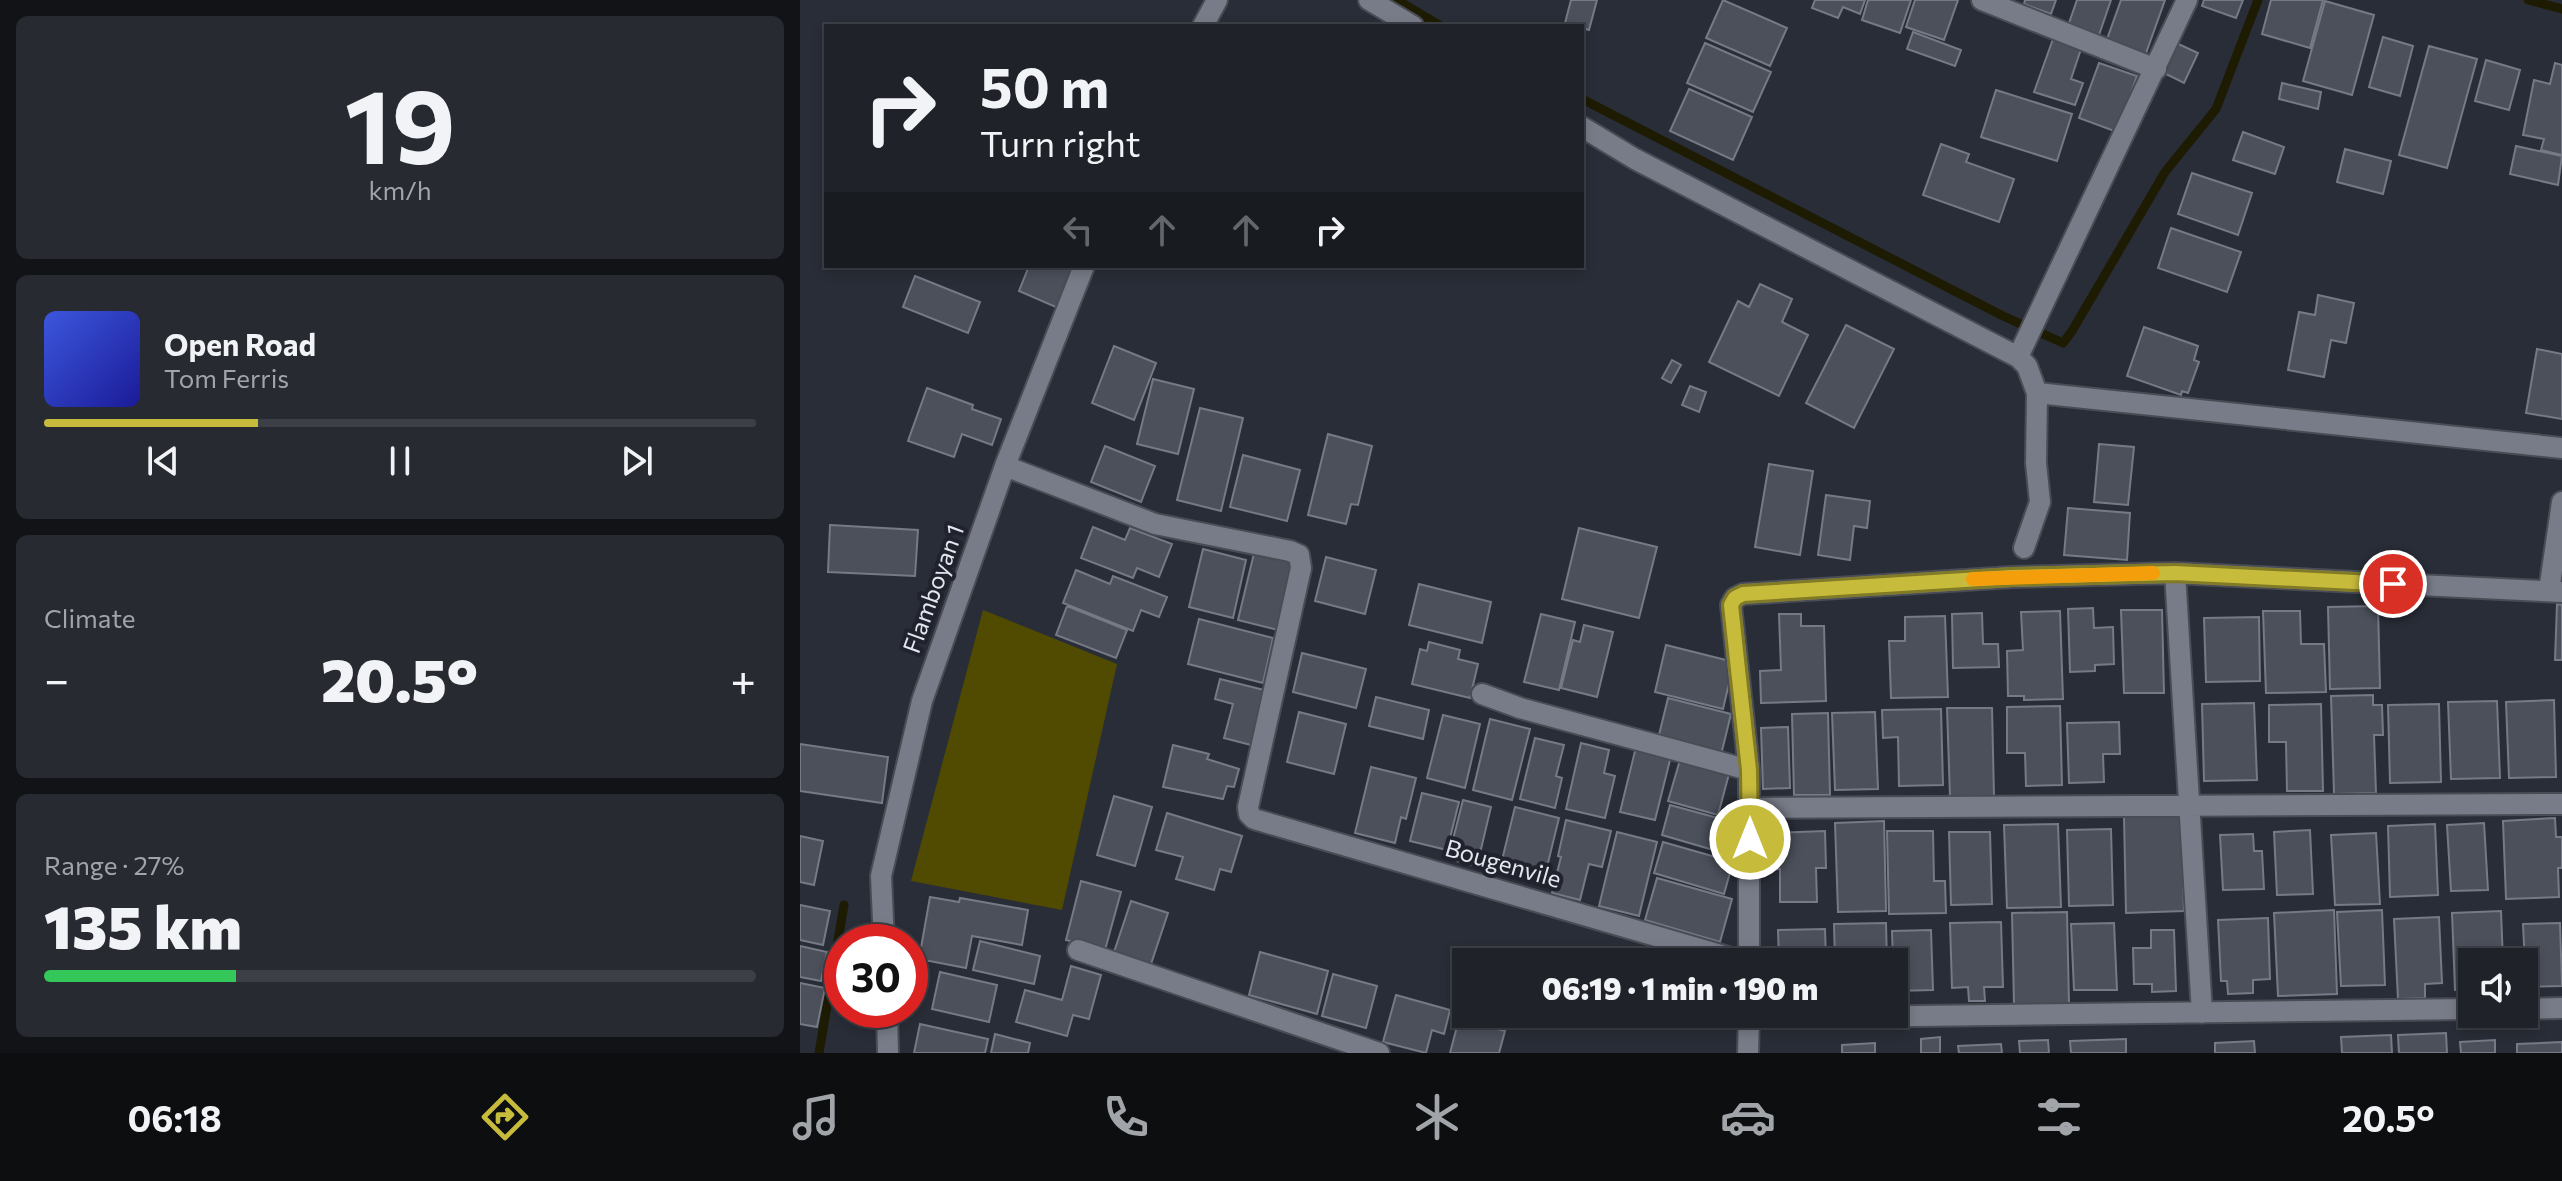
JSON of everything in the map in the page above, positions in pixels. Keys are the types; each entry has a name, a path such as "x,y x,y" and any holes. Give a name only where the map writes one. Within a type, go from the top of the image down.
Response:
{"street":[{"path":"1204,24 1217,0"},
{"path":"1369,0 1410,24"},
{"path":"1982,0 2156,69"},
{"path":"2024,548 2040,502 2036,463 2037,393 2022,351 2187,0"},
{"path":"1584,128 1635,159 2022,351"},
{"name":"Flamboyan 1","path":"883,924 881,876 922,701 1005,466 1083,268"},
{"path":"2037,393 2562,448"},
{"name":"Bougenvile","path":"1005,466 1155,524 1299,555 1301,568 1248,807 1254,819 1699,948"},
{"path":"2202,1013 2175,573 2556,592 2562,502"},
{"name":"Bougenvile","path":"1747,948 1749,770 1731,605 1735,598 1743,594 2012,577 2175,573"},
{"path":"1482,694 1520,708 1749,770"},
{"path":"1750,808 2562,804"},
{"path":"1078,950 1379,1053"},
{"path":"2538,1009 2562,1008"},
{"path":"1908,1015 2458,1009"},
{"path":"887,1028 888,1053"},
{"path":"1748,1053 1749,1028"}],"shaded area":[{"path":"983,610 1117,664 1062,910 911,881"}],"building":[{"path":"1571,0 1597,0 1589,30 1584,29 1584,24 1565,23"},
{"path":"1723,0 1787,28 1770,66 1706,38"},
{"path":"1815,0 1865,0 1860,14 1843,7 1838,18 1812,8"},
{"path":"1868,0 1911,0 1900,33 1862,20"},
{"path":"1915,0 1958,0 1944,40 1906,27"},
{"path":"2025,0 2056,0 2051,14 2024,4"},
{"path":"2077,0 2111,0 2099,35 2069,23"},
{"path":"2121,0 2165,0 2145,56 2106,42"},
{"path":"2204,0 2243,0 2236,18 2202,6"},
{"path":"2271,0 2323,0 2310,48 2262,34"},
{"path":"2325,1 2374,15 2352,95 2303,81"},
{"path":"1913,32 1961,50 1955,66 1907,49"},
{"path":"2383,37 2413,46 2400,96 2369,87"},
{"path":"2053,39 2081,49 2071,79 2083,83 2075,105 2034,92"},
{"path":"2174,42 2198,53 2184,83 2160,71"},
{"path":"1705,43 1771,72 1753,112 1687,83"},
{"path":"2429,46 2477,59 2447,168 2399,155"},
{"path":"2486,60 2520,70 2509,110 2475,101"},
{"path":"2099,63 2137,76 2117,132 2079,118"},
{"path":"2555,63 2562,65 2562,155 2541,150 2544,139 2523,135 2534,80 2550,84"},
{"path":"2282,83 2321,92 2318,109 2279,99"},
{"path":"1689,89 1752,117 1733,160 1670,131"},
{"path":"1996,90 2072,114 2057,161 1981,137"},
{"path":"2243,132 2284,147 2275,174 2233,160"},
{"path":"1941,144 1969,154 1966,162 2014,179 1999,222 1923,195"},
{"path":"2516,146 2562,156 2558,185 2510,174"},
{"path":"2345,149 2391,161 2383,194 2337,182"},
{"path":"2192,173 2252,193 2238,235 2178,214"},
{"path":"2171,228 2241,252 2227,292 2158,268"},
{"path":"1028,268 1066,268 1073,271 1058,308 1019,291"},
{"path":"915,276 980,302 968,333 903,307"},
{"path":"1760,284 1792,299 1782,322 1808,335 1779,396 1709,362 1738,301 1749,307"},
{"path":"2318,295 2354,303 2346,343 2331,340 2324,377 2288,370 2299,312 2315,315"},
{"path":"1846,325 1894,349 1854,428 1806,403"},
{"path":"2144,327 2198,346 2194,360 2199,362 2188,393 2182,391 2181,395 2127,376"},
{"path":"1114,346 1156,363 1134,420 1092,403"},
{"path":"2537,349 2562,354 2562,419 2526,413"},
{"path":"1672,360 1681,365 1671,383 1662,378"},
{"path":"1153,379 1194,389 1178,454 1137,444"},
{"path":"1690,386 1706,392 1699,412 1682,405"},
{"path":"927,388 1001,419 992,445 962,434 954,457 908,441"},
{"path":"1200,408 1243,418 1221,511 1177,500"},
{"path":"1328,434 1372,446 1358,505 1351,504 1346,524 1308,515"},
{"path":"2099,444 2134,447 2128,505 2094,502"},
{"path":"1105,446 1155,466 1141,502 1091,482"},
{"path":"1243,455 1300,470 1287,521 1230,507"},
{"path":"1769,464 1813,471 1800,555 1755,547"},
{"path":"1826,495 1870,501 1867,528 1854,526 1850,560 1818,555"},
{"path":"2068,508 2130,513 2127,560 2064,555"},
{"path":"830,525 918,530 915,576 828,572"},
{"path":"1093,527 1125,540 1130,528 1172,544 1159,577 1137,568 1133,578 1081,558"},
{"path":"1579,528 1657,547 1639,618 1562,599"},
{"path":"1203,549 1246,560 1233,618 1189,607"},
{"path":"1255,549 1299,560 1282,631 1238,620"},
{"path":"1326,557 1376,570 1365,614 1315,601"},
{"path":"1076,570 1110,584 1113,576 1167,597 1159,617 1141,610 1133,631 1063,603"},
{"path":"1419,584 1491,602 1482,643 1409,625"},
{"path":"2557,604 2562,605 2562,660 2555,660"},
{"path":"1067,606 1127,630 1116,658 1056,635"},
{"path":"2378,606 2380,688 2330,689 2328,607"},
{"path":"2093,608 2094,628 2113,627 2114,664 2095,665 2095,671 2070,672 2068,609"},
{"path":"2121,610 2162,610 2164,693 2124,693"},
{"path":"2060,611 2063,699 2024,700 2024,696 2008,696 2007,651 2023,650 2021,612"},
{"path":"2263,611 2300,611 2301,644 2324,644 2326,692 2266,693"},
{"path":"1982,613 1983,644 1998,644 1999,667 1953,668 1952,614"},
{"path":"1541,614 1575,622 1559,690 1524,682"},
{"path":"1779,614 1801,614 1801,626 1824,626 1826,701 1761,703 1760,671 1781,670"},
{"path":"1945,616 1948,697 1891,698 1889,641 1905,641 1905,617"},
{"path":"2259,617 2260,681 2206,682 2204,618"},
{"path":"1199,619 1273,638 1263,683 1188,664"},
{"path":"1584,625 1613,632 1597,697 1561,688 1573,640 1580,642"},
{"path":"1429,642 1460,650 1458,659 1478,664 1470,698 1412,684 1420,649 1427,651"},
{"path":"1666,645 1734,662 1723,709 1655,692"},
{"path":"1302,653 1366,669 1356,708 1293,692"},
{"path":"1220,679 1264,690 1251,745 1224,738 1233,704 1215,699"},
{"path":"2373,695 2373,705 2382,705 2383,735 2374,735 2376,793 2334,794 2331,696"},
{"path":"1376,697 1429,710 1423,739 1369,726"},
{"path":"1668,698 1731,714 1721,755 1658,739"},
{"path":"2554,700 2556,777 2509,778 2506,702"},
{"path":"2497,701 2500,778 2451,779 2448,702"},
{"path":"2254,703 2257,780 2204,781 2202,704"},
{"path":"2321,704 2323,791 2287,791 2286,742 2269,742 2269,705"},
{"path":"2439,704 2441,782 2390,783 2388,705"},
{"path":"2060,706 2062,785 2026,786 2025,753 2007,753 2007,707"},
{"path":"1947,708 1992,708 1994,796 1950,797"},
{"path":"1941,709 1943,785 1899,786 1898,737 1883,738 1882,710"},
{"path":"1299,712 1346,724 1334,774 1287,762"},
{"path":"1875,712 1878,789 1835,790 1832,713"},
{"path":"1828,713 1830,795 1794,795 1792,714"},
{"path":"1443,715 1480,724 1465,788 1427,778"},
{"path":"1490,719 1530,729 1512,800 1473,790"},
{"path":"2119,722 2120,754 2103,754 2104,782 2069,783 2067,723"},
{"path":"1788,727 1790,788 1763,789 1761,728"},
{"path":"1535,738 1564,745 1556,776 1562,778 1555,808 1520,799"},
{"path":"1581,743 1609,750 1604,773 1615,776 1605,818 1566,809"},
{"path":"800,744 888,757 882,803 800,791"},
{"path":"1173,745 1209,754 1207,759 1239,769 1234,787 1227,786 1223,799 1163,787"},
{"path":"1636,747 1671,756 1655,820 1620,812"},
{"path":"1680,760 1729,774 1718,815 1668,801"},
{"path":"1371,767 1416,778 1406,819 1401,817 1395,843 1355,833"},
{"path":"1422,793 1459,802 1447,850 1410,841"},
{"path":"1114,796 1152,807 1135,866 1097,855"},
{"path":"1463,800 1491,807 1477,866 1448,859"},
{"path":"1670,805 1729,821 1720,852 1662,835"},
{"path":"1515,807 1559,818 1545,875 1501,864"},
{"path":"1167,813 1242,836 1231,872 1220,869 1214,890 1176,879 1183,857 1156,850"},
{"path":"2181,816 2184,911 2126,913 2124,817"},
{"path":"2555,818 2556,837 2562,837 2562,868 2558,868 2559,897 2506,899 2503,821"},
{"path":"1566,820 1611,831 1602,867 1589,864 1580,900 1552,893"},
{"path":"1884,821 1886,911 1838,912 1835,823"},
{"path":"2484,823 2488,890 2451,891 2447,825"},
{"path":"2058,824 2061,907 2007,908 2004,825"},
{"path":"2435,824 2438,895 2390,897 2388,826"},
{"path":"2111,829 2113,905 2069,906 2067,830"},
{"path":"2310,830 2313,894 2277,895 2274,832"},
{"path":"1825,831 1826,868 1816,868 1817,902 1780,902 1780,869 1770,870 1769,833"},
{"path":"1887,831 1933,831 1934,881 1945,881 1946,913 1889,914"},
{"path":"1617,832 1657,842 1639,916 1599,906"},
{"path":"1949,832 1990,832 1992,904 1951,905"},
{"path":"2376,833 2380,904 2335,905 2331,835"},
{"path":"2253,834 2254,851 2262,851 2264,889 2223,890 2220,835"},
{"path":"800,836 823,841 814,885 800,882"},
{"path":"1663,842 1733,862 1724,894 1654,873"},
{"path":"1657,878 1732,899 1720,942 1645,920"},
{"path":"1081,881 1121,892 1105,950 1066,940"},
{"path":"930,897 959,902 960,898 1028,910 1022,945 972,936 966,968 928,961 928,924 925,924"},
{"path":"1131,901 1168,913 1150,967 1113,955"},
{"path":"800,905 830,911 827,924 824,924 823,945 800,940"},
{"path":"2334,910 2337,994 2278,996 2274,913"},
{"path":"2382,910 2385,985 2341,986 2337,912"},
{"path":"2501,911 2502,948 2458,948 2458,990 2455,990 2452,913"},
{"path":"2067,912 2069,1004 2014,1005 2012,913"},
{"path":"2439,917 2442,983 2425,984 2425,998 2398,999 2394,919"},
{"path":"2268,918 2270,979 2253,980 2253,993 2228,994 2227,981 2221,981 2218,920"},
{"path":"2001,922 2003,987 1984,987 1985,1001 1969,1001 1968,987 1952,988 1950,923"},
{"path":"1886,923 1887,948 1835,948 1834,924"},
{"path":"2114,923 2117,990 2074,990 2071,924"},
{"path":"2560,923 2562,986 2538,987 2538,948 2524,948 2523,924"},
{"path":"1825,929 1826,948 1779,948 1778,930"},
{"path":"1931,930 1933,990 1908,991 1908,948 1893,948 1892,931"},
{"path":"2151,930 2174,930 2176,991 2152,992 2152,984 2134,984 2133,948 2151,948"},
{"path":"980,941 1040,956 1034,984 973,970"},
{"path":"800,946 824,951 821,981 800,977"},
{"path":"1260,952 1328,971 1317,1014 1249,995"},
{"path":"1071,966 1101,975 1089,1019 1073,1015 1067,1036 1016,1022 1025,990 1062,1000"},
{"path":"940,972 997,985 989,1022 932,1009"},
{"path":"1333,974 1377,986 1366,1028 1322,1016"},
{"path":"800,983 824,988 817,1027 800,1024"},
{"path":"1396,995 1450,1010 1444,1034 1432,1030 1426,1053 1383,1042"},
{"path":"928,1026 988,1039 985,1053 914,1053 919,1028"},
{"path":"1457,1028 1505,1031 1499,1053 1450,1053"},
{"path":"2446,1033 2447,1053 2399,1053 2398,1035"},
{"path":"995,1034 1030,1043 1028,1053 991,1053"},
{"path":"2391,1035 2392,1053 2342,1053 2341,1037"},
{"path":"1940,1037 1940,1053 1921,1053 1921,1039"},
{"path":"2126,1039 2126,1053 2071,1053 2070,1041"},
{"path":"2048,1040 2049,1053 2020,1053 2019,1041"},
{"path":"2495,1040 2495,1053 2461,1053 2460,1042"},
{"path":"2254,1041 2255,1053 2215,1053 2215,1043"},
{"path":"2562,1042 2562,1053 2517,1053 2517,1044"},
{"path":"1875,1043 1875,1053 1842,1053 1842,1045"},
{"path":"2001,1044 2002,1053 1959,1053 1958,1046"}],"waterway":[{"path":"1397,0 1438,24"},
{"path":"1584,100 2003,316 2063,343 2165,172 2216,109 2258,0"},
{"path":"2528,0 2562,9"},
{"path":"819,1053 844,905"}],"slow traffic":[{"path":"1973,579 2153,573"}],"route":[{"path":"1750,839 1749,770 1731,605 1735,598 1743,594 2012,577 2175,573 2393,584"}]}
